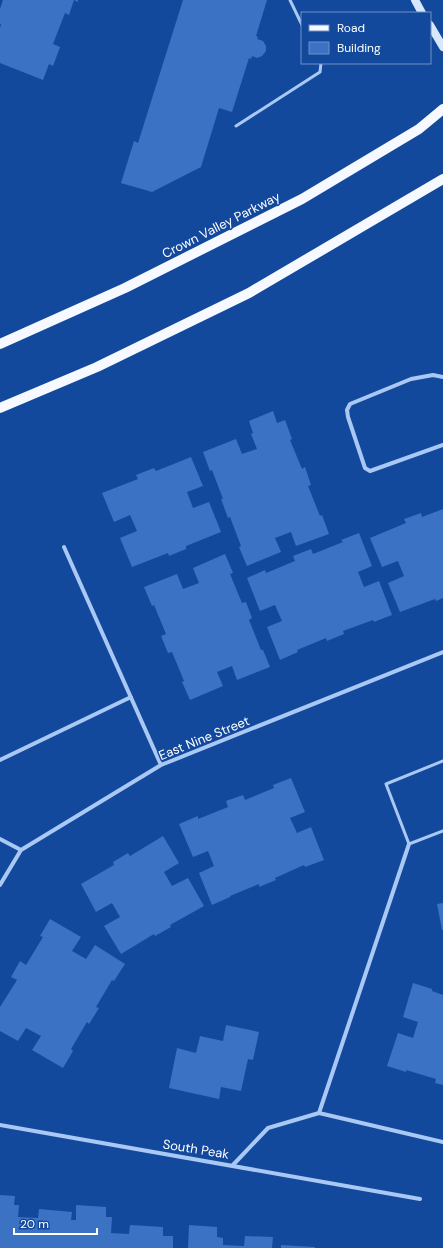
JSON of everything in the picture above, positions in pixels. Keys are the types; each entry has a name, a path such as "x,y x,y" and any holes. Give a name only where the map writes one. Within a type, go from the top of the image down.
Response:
{"main road":[{"path":"415,0 421,12"},
{"path":"431,27 443,47"},
{"name":"Crown Valley Parkway","path":"0,344 125,288 302,199 419,129 443,110"},
{"path":"0,408 96,367 249,293 443,179"}],"street":[{"path":"443,377 433,375 411,379 350,404 347,410 365,468 370,471 443,445"},
{"path":"64,546 161,765"},
{"name":"East Nine Street","path":"0,885 21,850 161,765 443,652"},
{"path":"0,760 130,697"},
{"path":"0,839 21,850"},
{"path":"318,1113 409,844"},
{"name":"South Peak","path":"0,1125 232,1166 268,1128 318,1113 443,1142"},
{"path":"232,1166 420,1199"}],"lane":[{"path":"290,0 301,23"},
{"path":"236,126 320,72 321,64"},
{"path":"443,761 386,784 409,844 443,831"}],"building":[{"path":"3,0 74,0 69,15 65,13 53,44 60,47 53,66 49,64 43,80 0,63 0,9"},
{"path":"183,0 267,0 256,36 258,37 257,39 263,41 266,46 266,51 262,56 257,58 252,56 251,59 249,58 232,112 219,108 201,167 152,192 121,183 134,141 138,143"},
{"path":"273,411 277,423 285,420 292,439 290,440 302,469 305,467 311,485 308,486 320,516 322,515 329,534 296,546 291,532 275,538 281,552 247,566 239,547 241,546 230,517 228,518 221,499 223,499 212,470 210,471 203,452 236,439 242,454 257,449 251,434 253,433 249,421"},
{"path":"191,457 203,486 187,492 193,508 209,502 221,532 186,546 186,549 169,556 168,553 132,567 120,538 137,531 130,515 114,522 102,493 138,479 136,475 154,468 156,471"},
{"path":"443,509 443,598 436,601 435,599 400,612 388,583 404,576 398,561 382,567 370,538 406,523 404,519 421,513 422,517"},
{"path":"359,533 372,566 358,572 364,587 379,581 392,615 343,631 344,634 327,641 326,638 297,650 298,652 280,660 267,627 282,621 275,605 260,611 247,578 265,570 266,573 295,561 293,556 311,549 313,554 343,542 341,540"},
{"path":"225,554 233,573 230,574 242,603 246,602 252,618 249,620 261,650 263,650 270,667 237,680 232,666 217,672 223,686 190,700 172,652 168,653 161,636 166,634 154,605 152,606 144,587 177,574 183,589 199,583 193,568"},
{"path":"291,778 305,812 290,818 297,833 311,827 324,860 305,867 304,865 275,878 276,880 259,887 259,884 212,905 199,873 214,866 208,851 193,857 179,824 198,816 198,819 228,807 226,801 243,795 245,800 274,788 273,785"},
{"path":"163,836 179,863 164,872 172,886 188,878 204,906 170,925 171,927 155,936 154,934 121,954 104,926 120,917 112,903 96,912 81,884 114,865 113,862 128,853 130,856"},
{"path":"443,903 443,930 442,930 437,904"},
{"path":"50,919 81,937 72,951 86,959 95,945 125,964 114,981 112,980 96,1007 99,1008 89,1024 87,1022 71,1049 73,1051 63,1068 32,1050 41,1036 26,1028 18,1041 0,1031 0,1007 17,980 11,977 20,961 26,965 43,937 40,936"},
{"path":"413,983 432,989 432,991 443,995 443,1085 435,1083 436,1079 387,1066 398,1033 413,1038 418,1022 403,1017"},
{"path":"226,1025 259,1032 253,1060 248,1059 241,1091 221,1087 219,1099 169,1088 177,1048 196,1053 200,1036 223,1041"},
{"path":"0,1195 15,1196 14,1205 19,1205 18,1217 38,1218 39,1209 72,1212 71,1220 76,1220 76,1205 106,1207 106,1217 112,1217 111,1233 129,1234 130,1225 163,1227 163,1236 173,1236 173,1248 0,1248"},
{"path":"189,1225 217,1227 217,1237 223,1238 223,1245 244,1246 245,1236 273,1237 272,1248 188,1248"},
{"path":"281,1245 315,1247 315,1248 281,1248"}]}
